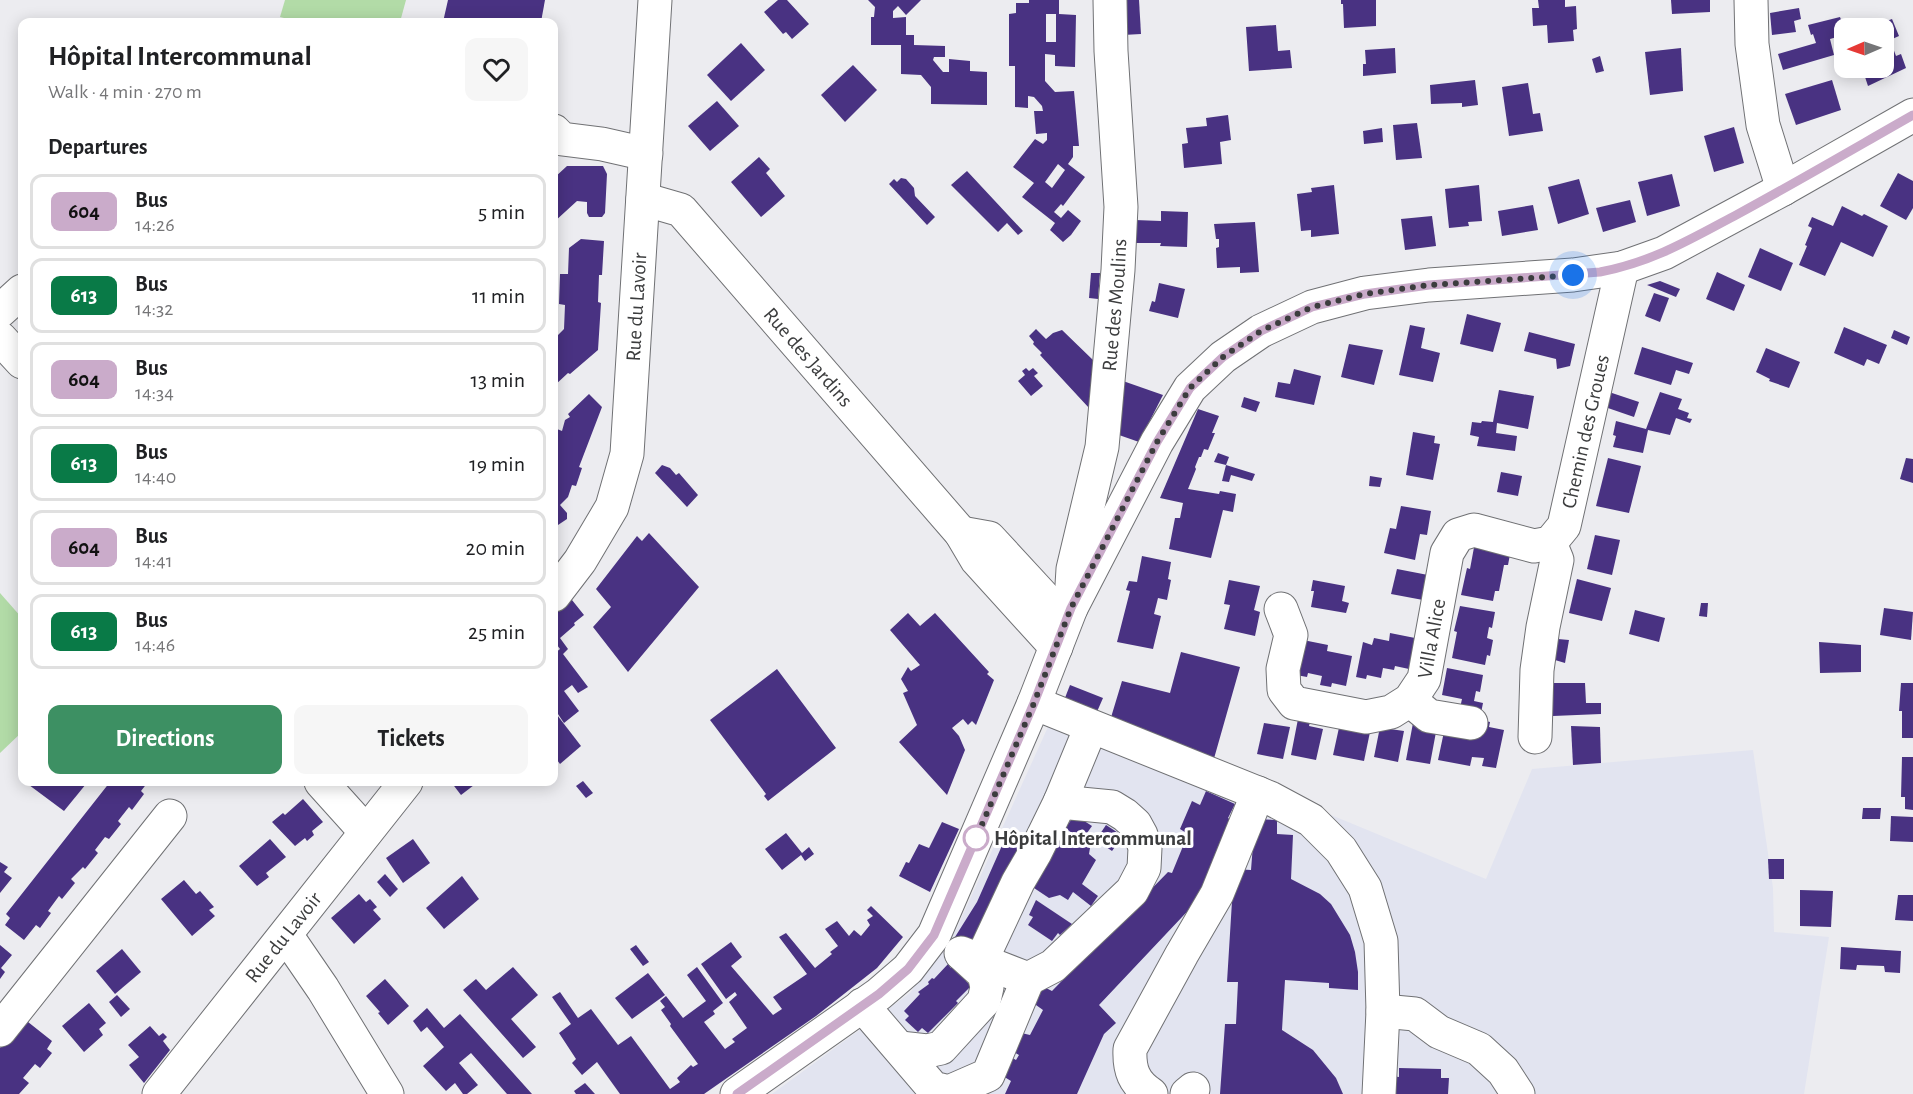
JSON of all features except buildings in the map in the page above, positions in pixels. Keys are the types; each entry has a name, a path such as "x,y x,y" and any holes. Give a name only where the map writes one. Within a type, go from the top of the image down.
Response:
{"street":[{"name":"Rue du Lavoir","path":"558,590 580,561 612,507 627,454 656,0"},
{"name":"Rue des Moulins","path":"737,1094 879,994 908,969 934,935 1034,703 1071,608 1073,569 1093,542 1118,270 1121,207 1110,0"},
{"path":"1751,0 1752,44 1763,125 1783,189"},
{"path":"1093,542 1190,388 1223,357 1261,331 1312,307 1365,294 1429,285 1573,275 1622,268 1664,253 1913,115"},
{"path":"558,139 602,144 646,154"},
{"name":"Rue des Jardins","path":"644,199 681,210 965,540 988,573 1056,647"},
{"name":"Chemin des Groues","path":"1550,543 1564,526 1622,268"},
{"path":"1573,275 1602,297 1612,313"},
{"path":"0,311 18,295"},
{"path":"0,338 18,358"},
{"name":"Villa Alice","path":"1281,609 1291,635 1283,669 1284,690 1294,703 1366,717 1391,712 1410,700 1424,679 1447,553 1458,535 1474,530 1534,546 1550,543"},
{"path":"965,540 989,538 1049,603 1071,608"},
{"path":"1535,737 1537,670 1557,560 1550,543"},
{"path":"1410,700 1429,716 1471,723"},
{"path":"1034,703 1258,793 1311,820 1341,850 1365,888 1381,941 1382,1025 1378,1094"},
{"path":"971,957 1035,854 1060,802 1091,726"},
{"path":"325,786 366,832"},
{"name":"Rue du Lavoir","path":"159,1094 403,786"},
{"path":"1151,1094 1132,1075 1129,1063 1130,1050 1217,894 1258,793"},
{"path":"862,1005 933,1088 949,1092 988,1075 1028,980 1053,966 1132,891 1144,868 1145,848 1141,835 1135,824 1125,815 1112,807 1060,802"},
{"path":"0,1030 170,816"},
{"path":"286,935 387,1094"},
{"path":"934,935 971,957 1028,980"},
{"path":"900,1048 927,1051 941,1048 984,1001 987,987 984,974 971,957"},
{"path":"1382,1025 1414,1014 1439,1032 1479,1049 1503,1071 1518,1094"}],"shaded area":[{"path":"1057,707 1237,776 1486,879 1532,769 1753,750 1773,888 1774,932 1829,937 1804,1094 772,1094 910,993 957,928"}],"green space":[{"path":"285,0 406,0 401,18 280,17"},
{"path":"0,593 18,613 18,736 0,753"}],"bus line":[{"name":"604","path":"737,1094 879,994 908,969 934,935 1034,703 1071,608 1157,442 1190,388 1223,357 1261,331 1312,307 1365,294 1429,285 1573,275 1622,268 1664,253 1913,115"}],"place":[{"name":"Hôpital Intercommunal","path":"976,838"}],"route":[{"path":"976,838 975,841 1034,703 1071,608 1157,442 1190,388 1223,357 1261,331 1312,307 1365,294 1429,285 1573,275"}]}
